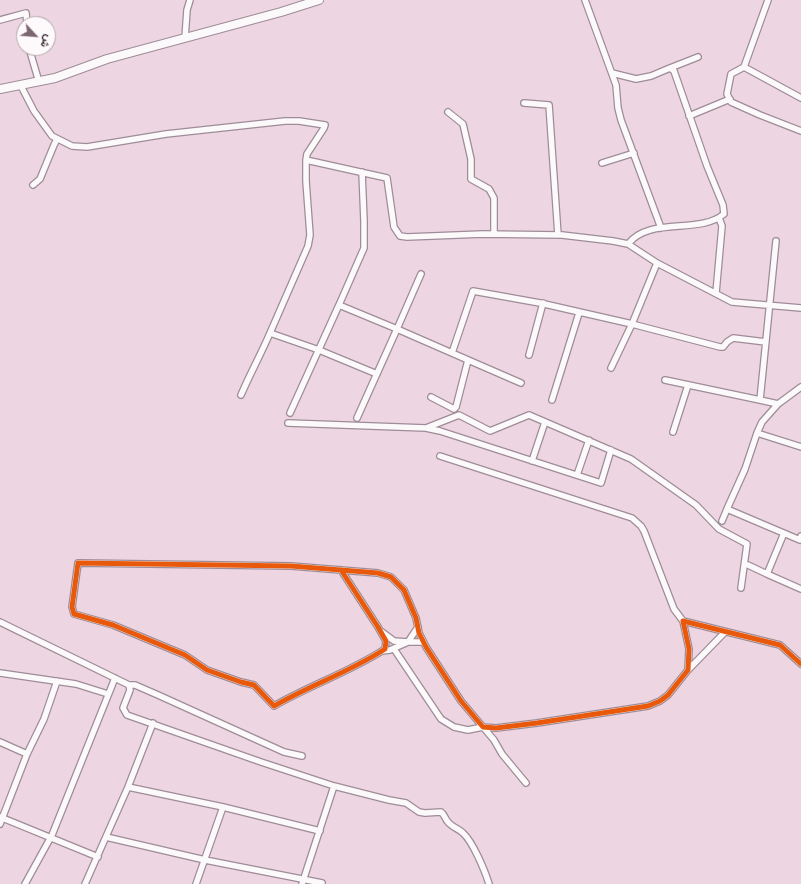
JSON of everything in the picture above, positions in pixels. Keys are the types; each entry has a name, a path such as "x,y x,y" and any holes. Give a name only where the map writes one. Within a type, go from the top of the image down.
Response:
{"street":[{"path":"185,38 187,10 190,0"},
{"path":"0,89 55,78 107,59 281,12 319,0"},
{"path":"585,0 616,85 618,108 621,120 661,228"},
{"path":"768,0 744,67 731,74 728,94 731,102 801,131"},
{"path":"0,20 26,13 26,16"},
{"path":"31,56 39,82"},
{"path":"612,73 642,79 698,57"},
{"path":"744,67 801,98"},
{"path":"628,244 632,239 642,234 661,228 714,221 724,214 724,206 706,166 674,71 670,68"},
{"path":"21,86 34,111 52,136 72,146 87,147 166,134 285,121 299,121 324,125 324,128 307,154 306,160 310,235 308,246 255,367 249,375 241,395"},
{"path":"689,116 730,99"},
{"path":"524,103 550,105 558,235"},
{"path":"448,112 463,124 471,159 471,179 489,189 494,198 494,234"},
{"path":"33,184 40,179 57,139"},
{"path":"602,163 634,153"},
{"path":"306,160 387,178 394,227 400,236 408,238 494,234 558,235 613,241 628,244 657,263 737,303 801,308"},
{"path":"290,414 364,248 362,172"},
{"path":"716,293 722,226 719,218"},
{"path":"760,400 776,242"},
{"path":"611,368 632,324 657,263"},
{"path":"358,418 421,274"},
{"path":"452,353 472,292 543,304 632,324 720,347 723,347 733,338 766,342"},
{"path":"529,355 543,304"},
{"path":"339,305 521,383"},
{"path":"552,400 579,313"},
{"path":"270,333 319,350 377,374"},
{"path":"431,397 454,409 456,407 468,360"},
{"path":"665,380 778,404"},
{"path":"673,432 688,385"},
{"path":"722,521 762,422 778,404 792,392 801,387"},
{"path":"792,392 801,395"},
{"path":"426,428 459,415 490,431 529,415 631,459 696,505 719,529 747,544 741,588"},
{"path":"532,461 545,422"},
{"path":"288,423 426,428 440,431 601,483 611,450"},
{"path":"757,433 801,447"},
{"path":"577,475 589,440"},
{"path":"440,456 632,518 644,531 674,609 683,621 689,649 688,670"},
{"path":"727,509 784,534 801,539"},
{"path":"767,574 784,534"},
{"path":"341,570 386,642 385,649 368,660 317,683 274,706 254,685 207,670 185,655 113,624 74,614 72,607 78,563 291,566 341,570 378,573 391,577 404,590 416,618 419,633 423,642 461,701 494,740 502,754 526,783"},
{"path":"748,565 801,589"},
{"path":"683,621 780,645 801,664"},
{"path":"0,622 129,685 135,685 284,752 302,756"},
{"path":"382,651 394,649 408,642 418,626"},
{"path":"380,632 394,641 423,642"},
{"path":"394,649 441,719 454,727 468,730 483,727 496,728 537,723 648,706 660,701 668,695 688,670 724,632"},
{"path":"0,673 76,684 108,694"},
{"path":"25,884 51,838 115,678"},
{"path":"0,824 1,817 27,754 44,719 56,681"},
{"path":"129,685 130,690 123,708 127,715 334,786 406,803 419,812 442,812 448,822 463,833 471,844 489,884"},
{"path":"86,884 128,787 153,723"},
{"path":"0,742 27,754"},
{"path":"303,882 334,786"},
{"path":"128,787 223,807 320,831"},
{"path":"196,884 223,807"},
{"path":"1,817 98,857"},
{"path":"106,837 303,882 322,883"}],"cycle path":[{"path":"341,570 378,627 386,641 385,649 358,665 274,706 254,685 207,670 185,655 113,625 74,614 72,607 78,563 291,566 378,573 391,577 404,590 416,618 419,633 426,647 461,701 483,727 496,728 537,723 648,706 660,701 668,695 688,670 689,649 683,621 780,645 801,664"}]}
